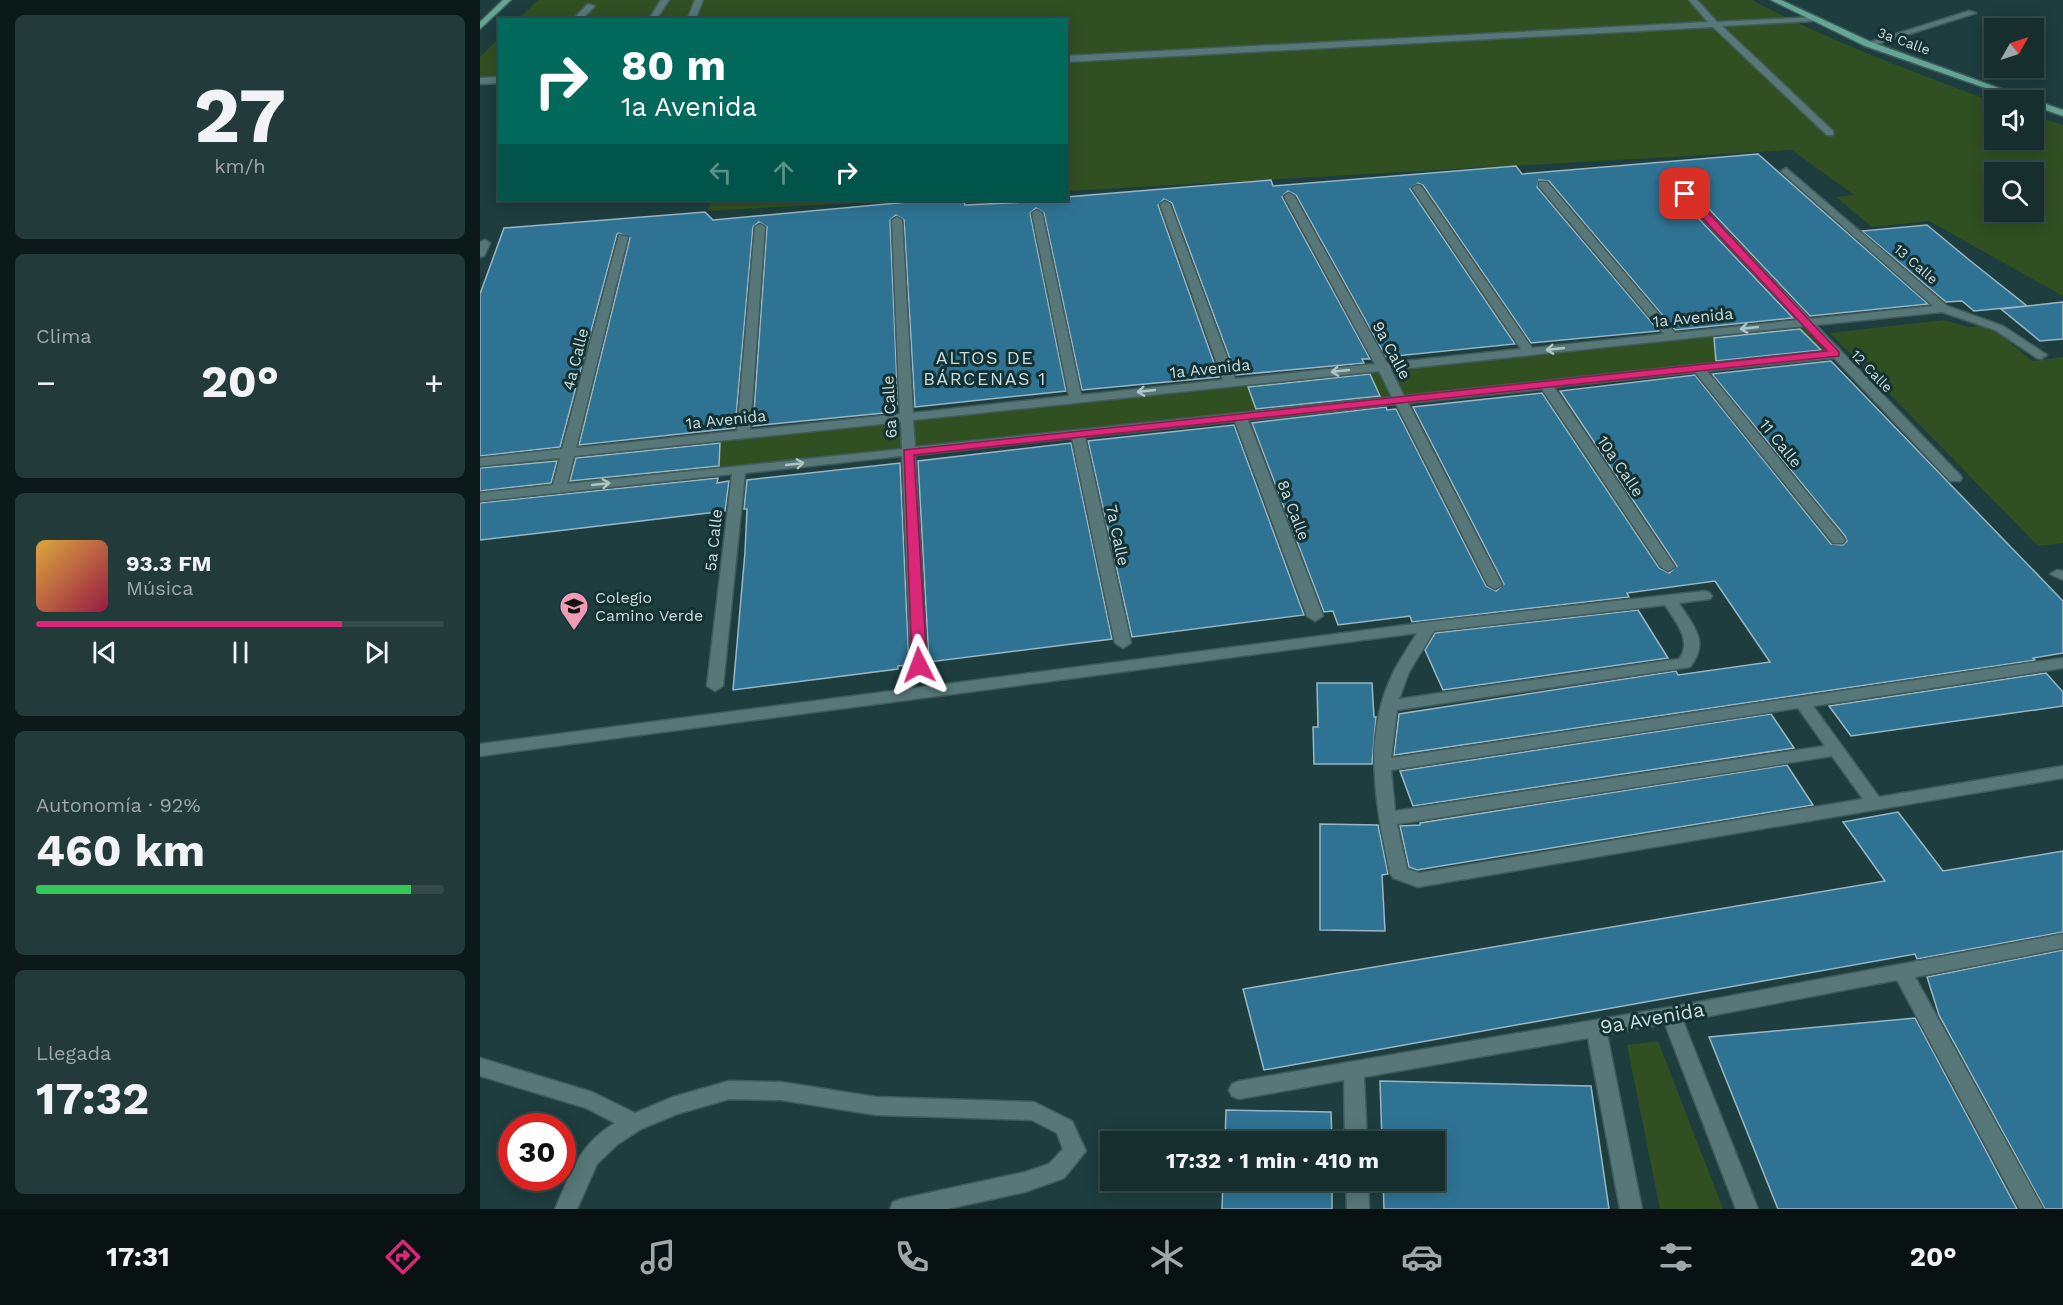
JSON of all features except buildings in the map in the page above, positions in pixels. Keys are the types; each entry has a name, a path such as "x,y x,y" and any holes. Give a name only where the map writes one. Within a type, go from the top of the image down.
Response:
{"main road":[{"path":"480,27 507,0"},
{"name":"3a Calle","path":"1775,0 1868,44 1999,90"},
{"path":"2044,106 2063,113"}],"street":[{"path":"653,18 665,0"},
{"path":"692,18 699,0"},
{"path":"1693,0 1716,25 1830,133"},
{"path":"578,18 591,6"},
{"path":"1868,44 1972,13"},
{"path":"1068,59 1812,19"},
{"path":"480,81 498,80"},
{"name":"13 Calle","path":"1786,171 1943,308 1999,328 2041,355"},
{"name":"12 Calle","path":"1670,178 1955,478"},
{"path":"1543,184 1672,336"},
{"path":"1417,188 1529,352"},
{"name":"9a Calle","path":"1290,196 1383,367 1495,585"},
{"path":"1165,204 1230,383"},
{"path":"1037,213 1076,399"},
{"name":"6a Calle","path":"897,220 919,665"},
{"path":"743,434 760,227"},
{"name":"4a Calle","path":"559,488 623,237"},
{"path":"480,254 484,243"},
{"name":"1a Avenida","path":"480,462 1943,308"},
{"path":"480,497 1835,354"},
{"name":"11 Calle","path":"1698,368 1838,540"},
{"name":"10a Calle","path":"1546,384 1668,567"},
{"name":"8a Calle","path":"1240,416 1315,616"},
{"name":"7a Calle","path":"1078,435 1123,643"},
{"name":"5a Calle","path":"715,686 739,470"},
{"path":"480,750 1429,627 1705,596"},
{"path":"1390,706 1684,663 1692,653 1692,637 1670,601"},
{"path":"1429,627 1399,677 1390,706 1383,743 1382,765 1383,800 1399,873 1418,880 2063,772"},
{"path":"1382,765 2063,663"},
{"path":"1802,702 1876,805"},
{"path":"1387,819 1836,750"},
{"name":"9a Avenida","path":"1239,1090 1671,1016 1901,970 2063,941"},
{"path":"1901,970 2032,1209"},
{"path":"1671,1016 1747,1209"},
{"path":"1596,1028 1631,1209"},
{"path":"480,1067 592,1101 634,1123"},
{"path":"1354,1069 1356,1131"},
{"path":"566,1209 589,1158 610,1137 634,1123 673,1107 729,1090 781,1091 876,1106 1034,1111 1065,1127 1075,1151 1056,1171 1025,1182 901,1209"},
{"path":"1357,1191 1358,1209"}],"green space":[{"path":"538,0 1752,0 1872,55 1984,98 1984,150 2044,150 2044,119 2063,125 2063,296 1929,221 1872,227 1836,197 1854,195 1792,150 1068,191 1068,18 520,18"},
{"path":"498,39 498,77 480,78 480,57"},
{"path":"711,201 892,201 708,211"},
{"path":"1944,320 1969,327 1990,325 2032,361 2063,357 2063,543 2038,546 1830,333"},
{"path":"1807,322 1835,354 480,497 480,462"},
{"path":"1658,1041 1723,1209 1660,1209 1627,1045"}],"place":[{"name":"Colegio Camino Verde","path":"574,632"}],"district":[{"name":"ALTOS DE BÁRCENAS 1","path":"985,368"}],"route":[{"path":"919,665 908,452 1835,354 1685,194"}]}
